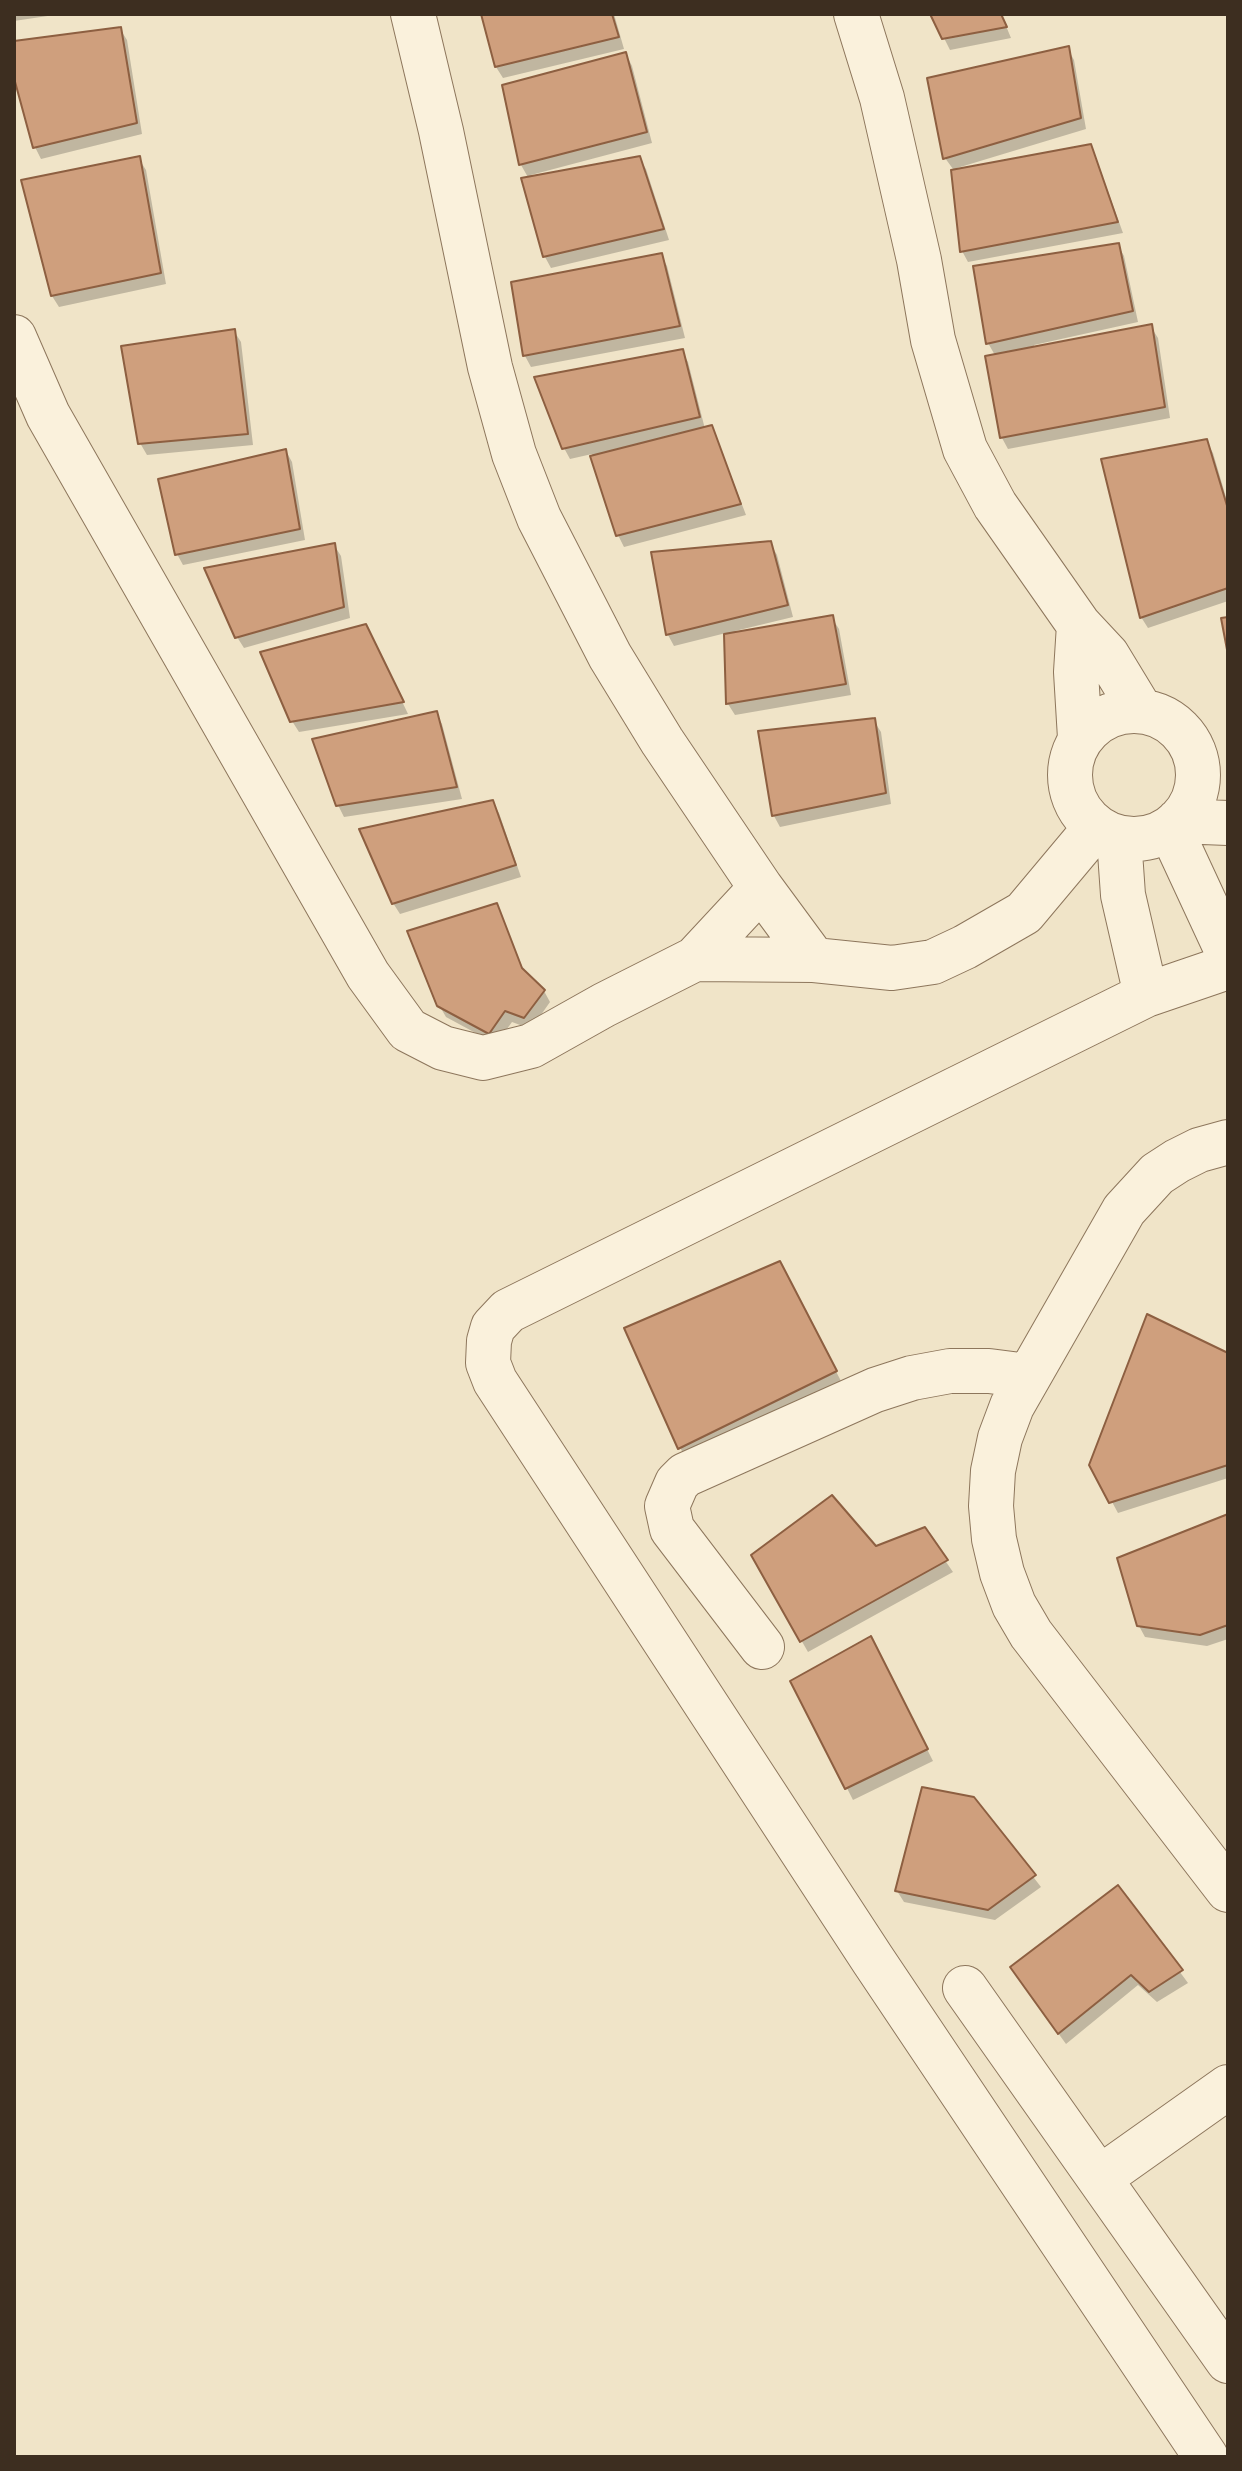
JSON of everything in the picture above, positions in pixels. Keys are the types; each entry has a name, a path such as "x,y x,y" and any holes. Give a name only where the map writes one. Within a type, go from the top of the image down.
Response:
{"street":[{"path":"413,14 441,131 490,367 519,467 539,518 610,656 662,741 761,888 814,960"},
{"path":"856,14 882,98 919,260 933,340 965,449 995,505 1079,625 1107,655 1141,711"},
{"path":"14,337 56,429 368,975 408,1030 443,1048 483,1058 531,1046 695,959 761,888"},
{"path":"1079,625 1076,672 1080,738"},
{"path":"1141,711 1161,716 1177,727 1212,767 1198,783 1191,804 1174,825 1146,839 1107,833 1078,809 1069,786 1070,761 1080,738 1097,722 1118,712 1141,711"},
{"path":"1174,825 1228,823"},
{"path":"1174,825 1228,953"},
{"path":"695,959 814,960 892,968 933,962 1024,913 1107,833"},
{"path":"1107,833 1146,995"},
{"path":"1206,2457 873,1960 495,1381 488,1363 493,1327 508,1311 1146,995 1228,967"},
{"path":"1228,1142 1199,1150 1177,1161 1139,1191 1124,1210 1028,1376 1008,1416 993,1471 993,1528 1002,1573 1014,1605 1031,1634 1228,1890"},
{"path":"762,1647 672,1529 667,1506 677,1483 685,1475 875,1390 912,1378 950,1371 989,1371 1028,1376"},
{"path":"965,1988 1228,2361"},
{"path":"1101,2177 1228,2087"}],"building":[{"path":"481,14 612,14 619,37 495,67"},
{"path":"930,14 1001,14 1007,27 942,39"},
{"path":"121,27 137,123 33,148 14,78 14,41"},
{"path":"1069,46 1081,118 943,159 927,78"},
{"path":"626,52 647,132 519,165 502,85"},
{"path":"1091,144 1118,222 960,252 951,170"},
{"path":"140,156 161,273 51,296 21,180"},
{"path":"640,156 664,229 543,257 521,178"},
{"path":"1119,243 1133,311 986,344 973,266"},
{"path":"662,253 680,326 523,356 511,282"},
{"path":"1152,324 1165,407 1000,438 985,356"},
{"path":"235,329 248,434 138,444 121,346"},
{"path":"683,349 700,417 562,449 534,377"},
{"path":"712,425 741,504 616,536 590,456"},
{"path":"1207,439 1228,509 1228,588 1140,618 1101,459"},
{"path":"286,449 300,529 175,555 158,479"},
{"path":"771,541 788,605 666,635 651,552"},
{"path":"335,543 344,607 235,638 204,568"},
{"path":"833,615 846,684 726,704 724,634"},
{"path":"1228,617 1228,655 1221,618"},
{"path":"366,624 404,702 290,722 260,652"},
{"path":"437,711 457,787 336,806 312,739"},
{"path":"875,718 886,793 772,816 758,731"},
{"path":"493,800 516,865 392,904 359,829"},
{"path":"497,903 522,968 545,990 524,1018 505,1011 489,1034 437,1006 407,931"},
{"path":"780,1261 837,1371 678,1449 624,1328"},
{"path":"1147,1314 1228,1353 1228,1465 1109,1503 1089,1465"},
{"path":"832,1495 876,1546 925,1527 948,1560 800,1642 751,1555"},
{"path":"1228,1514 1228,1625 1200,1635 1137,1626 1117,1558"},
{"path":"871,1636 928,1749 845,1789 790,1681"},
{"path":"922,1787 974,1797 1036,1875 988,1910 895,1891"},
{"path":"1118,1885 1183,1970 1149,1992 1131,1975 1058,2034 1010,1967"}]}
